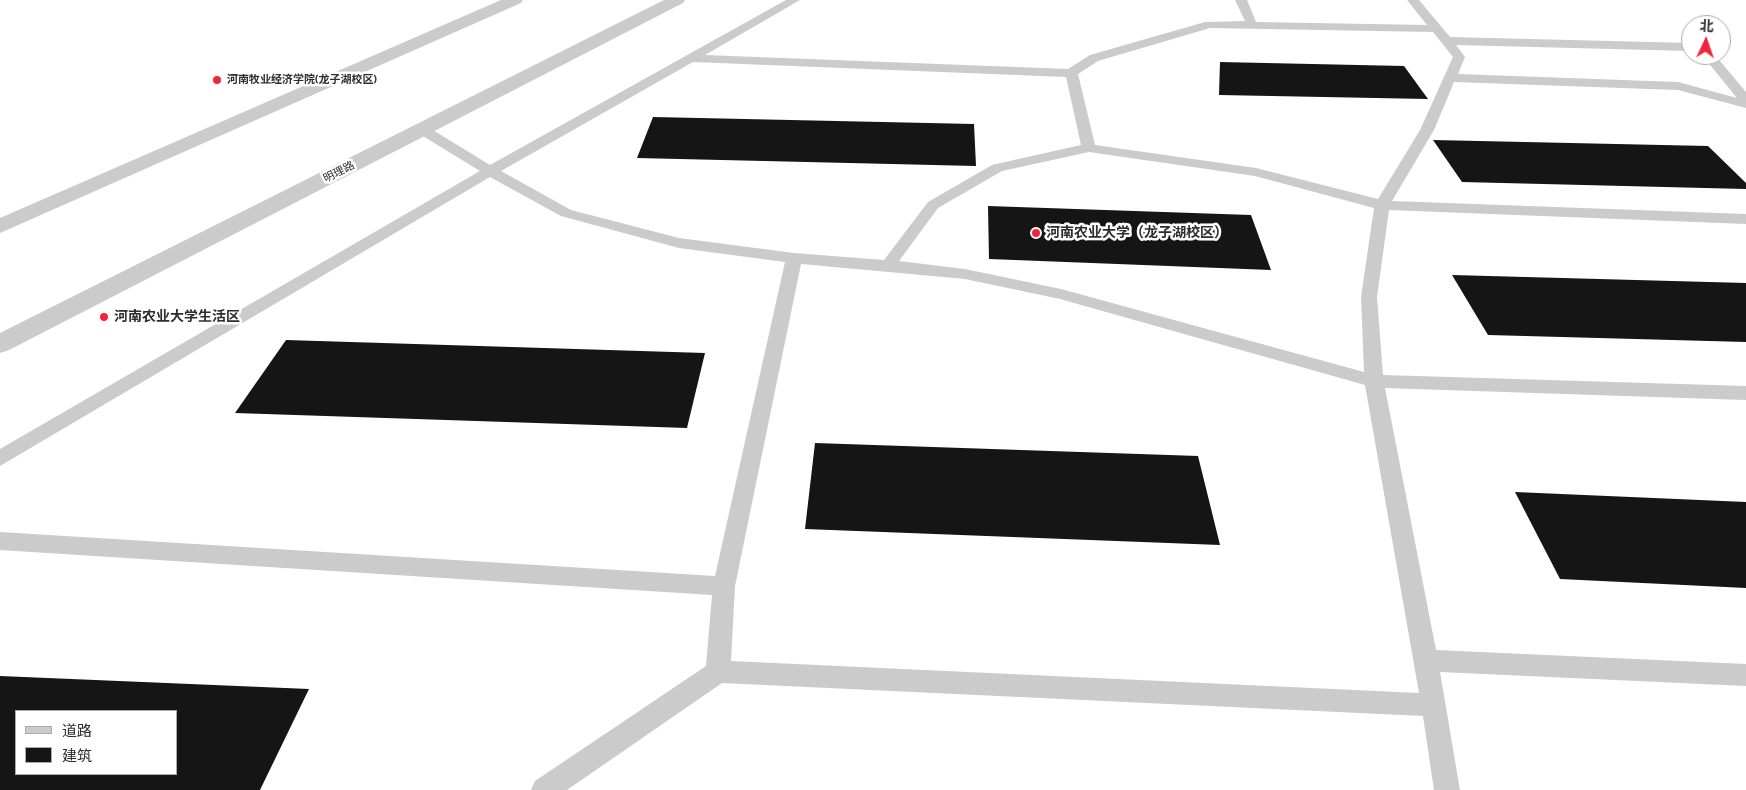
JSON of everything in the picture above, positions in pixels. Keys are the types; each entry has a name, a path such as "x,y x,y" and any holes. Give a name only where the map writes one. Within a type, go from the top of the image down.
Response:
{"street":[{"path":"0,226 515,0"},
{"name":"明理路","path":"0,344 677,0"}],"lane":[{"path":"0,458 490,171 794,0"},
{"path":"1241,0 1252,25"},
{"path":"1414,0 1459,57 1427,130 1382,205 1369,297 1374,381 1426,660 1447,790"},
{"path":"691,58 1071,73 1094,58 1209,24 1681,47"},
{"path":"1716,65 1746,100"},
{"path":"1071,73 1089,148"},
{"path":"1450,78 1678,86 1746,104"},
{"path":"423,130 490,171 566,213 679,242 794,258 888,265 965,274 1061,294 1374,381 1746,393"},
{"path":"888,265 932,205 997,168 1089,148 1256,172 1382,205 1746,219"},
{"path":"718,672 724,586 794,258"},
{"path":"0,541 724,586"},
{"path":"1426,660 1746,675"},
{"path":"544,790 718,672 1434,705"}],"building":[{"path":"1220,62 1404,66 1428,99 1219,95"},
{"path":"653,117 974,124 976,166 637,158"},
{"path":"1433,140 1708,146 1746,183 1746,189 1462,182"},
{"path":"988,206 1251,215 1271,270 989,259"},
{"path":"1452,275 1746,283 1746,342 1488,335"},
{"path":"286,340 705,353 687,428 235,413"},
{"path":"815,443 1198,456 1220,545 805,529"},
{"path":"1515,492 1746,502 1746,588 1560,579"},
{"path":"0,676 309,689 260,790 0,790"}],"place":[{"name":"河南牧业经济学院(龙子湖校区)","path":"217,80"},
{"name":"河南农业大学（龙子湖校区）","path":"1036,233"},
{"name":"河南农业大学生活区","path":"104,317"}]}
